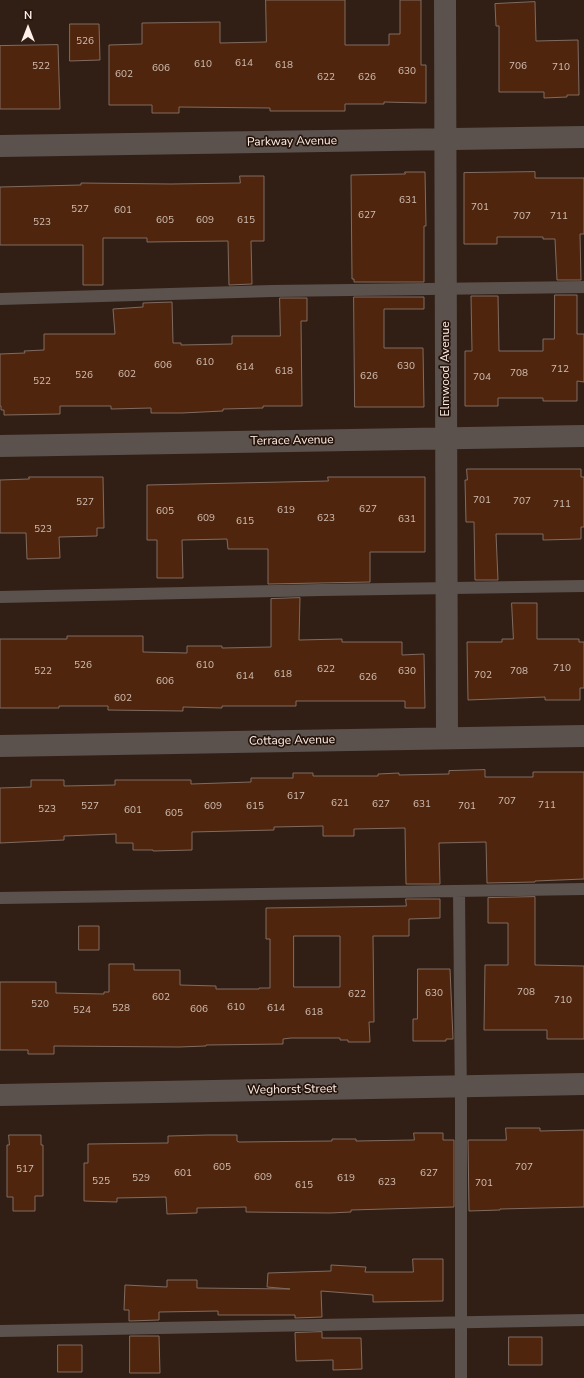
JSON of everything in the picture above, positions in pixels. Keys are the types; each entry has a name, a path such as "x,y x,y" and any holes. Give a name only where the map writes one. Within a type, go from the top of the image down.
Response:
{"street":[{"name":"Elmwood Avenue","path":"445,0 447,738"},
{"name":"Parkway Avenue","path":"0,146 584,137"},
{"name":"Terrace Avenue","path":"0,446 584,436"},
{"name":"Cottage Avenue","path":"0,746 584,736"},
{"name":"Weghorst Street","path":"0,1095 584,1084"}],"lane":[{"path":"0,299 272,291 584,287"},
{"path":"0,597 584,586"},
{"path":"0,898 584,889"},
{"path":"459,891 461,1378"},
{"path":"0,1331 584,1320"}],"building":[{"path":"266,0 345,0 345,45 389,45 389,34 400,34 400,0 421,0 421,65 426,65 426,103 384,102 384,104 345,104 345,111 270,111 270,108 179,107 179,113 152,113 152,105 109,105 109,45 142,44 142,23 220,22 220,43 266,42"},
{"path":"535,2 536,41 578,40 579,95 544,98 544,92 499,92 499,26 496,26 495,4"},
{"path":"70,24 99,24 100,60 70,61"},
{"path":"58,45 60,109 0,109 0,46"},
{"path":"405,172 425,172 426,226 424,226 424,282 354,282 354,279 352,279 351,175 405,174"},
{"path":"535,172 535,178 584,178 584,234 580,234 581,280 557,280 555,239 543,239 543,237 497,237 497,244 464,244 464,173"},
{"path":"240,176 264,176 264,241 251,241 252,284 229,285 228,241 147,242 147,238 103,238 103,285 83,285 83,245 0,245 0,187 81,185 81,183 240,183"},
{"path":"555,295 577,295 577,334 584,334 584,382 577,381 577,401 543,401 543,398 498,398 498,406 465,406 465,351 472,351 471,296 498,296 499,351 543,351 543,339 554,339"},
{"path":"354,297 424,297 424,309 384,309 384,348 423,348 424,407 355,407"},
{"path":"280,298 307,298 307,321 301,321 302,406 263,406 263,408 223,409 223,411 182,413 151,413 151,408 111,409 111,406 60,406 60,414 4,415 4,410 1,410 0,354 25,353 24,351 44,350 44,334 115,334 113,309 143,307 143,303 172,302 173,343 181,343 181,345 232,344 232,336 280,336"},
{"path":"467,469 581,469 581,477 584,477 584,527 581,527 581,539 543,540 543,534 496,534 498,580 475,580 474,522 466,522 465,480 467,480"},
{"path":"29,477 103,477 104,528 97,528 97,536 59,537 60,558 27,559 26,533 0,533 0,480 29,479"},
{"path":"328,477 425,477 425,552 370,552 370,582 268,584 268,549 228,549 227,539 182,540 183,578 157,578 157,540 147,540 147,485 328,481"},
{"path":"300,598 299,640 342,639 342,642 402,642 402,655 424,654 425,708 405,708 405,701 296,701 296,706 222,706 222,708 183,707 183,711 108,710 108,706 0,708 0,639 67,639 67,636 143,636 143,652 187,653 187,646 222,646 222,648 271,647 271,599"},
{"path":"512,603 537,603 537,639 579,639 579,642 584,642 584,688 580,688 580,700 545,700 545,697 468,700 467,642 502,642 502,639 513,639"},
{"path":"485,770 485,777 533,777 533,772 584,772 584,879 487,883 486,842 439,843 440,884 406,884 405,828 354,829 354,836 323,836 323,826 274,827 274,830 192,832 192,850 133,850 133,843 116,843 116,834 64,836 64,840 0,843 0,788 31,787 31,780 64,780 64,786 115,785 115,780 191,780 191,784 251,782 251,778 293,778 293,773 313,773 313,776 378,776 378,774 449,774 449,771"},
{"path":"535,897 535,965 584,966 584,1039 547,1039 547,1030 484,1030 485,965 508,965 508,923 488,923 488,898"},
{"path":"406,899 440,899 440,918 409,919 409,936 373,936 374,1022 369,1022 370,1042 348,1042 348,1040 340,1040 340,1038 291,1038 283,1039 283,1044 206,1045 179,1047 54,1046 54,1054 28,1054 28,1050 0,1050 0,982 56,982 56,993 104,994 104,992 109,992 109,964 134,964 134,970 180,970 180,985 216,986 216,989 270,988 270,939 266,939 266,908 406,906","holes":["294,936 340,936 340,987 294,987"]},
{"path":"79,926 99,926 99,950 79,950"},
{"path":"418,969 450,969 453,1039 446,1039 446,1041 413,1041 413,1019 417,1019"},
{"path":"506,1128 540,1128 540,1131 584,1130 584,1207 469,1211 468,1140 506,1140"},
{"path":"414,1133 443,1133 443,1140 454,1140 454,1207 351,1210 351,1212 330,1213 246,1212 246,1207 197,1208 197,1213 167,1214 166,1197 117,1198 117,1202 84,1201 84,1163 88,1163 88,1144 168,1143 168,1136 208,1135 237,1135 237,1141 239,1142 332,1141 332,1139 356,1139 356,1141 414,1140"},
{"path":"9,1135 41,1135 41,1145 43,1145 43,1196 35,1196 35,1211 13,1211 13,1197 7,1197 7,1145 9,1145"},
{"path":"413,1259 443,1259 443,1301 373,1302 373,1295 321,1291 322,1317 295,1318 295,1315 218,1315 218,1311 159,1312 159,1320 129,1321 129,1310 124,1310 125,1285 167,1287 167,1280 197,1280 197,1288 290,1289 267,1287 268,1273 331,1271 331,1265 366,1267 365,1272 413,1272"},
{"path":"322,1332 322,1338 361,1338 362,1369 333,1370 333,1360 296,1361 295,1333"},
{"path":"130,1336 159,1336 160,1373 130,1373"},
{"path":"509,1337 542,1337 542,1365 509,1365"},
{"path":"58,1345 82,1345 82,1372 58,1372"}]}
